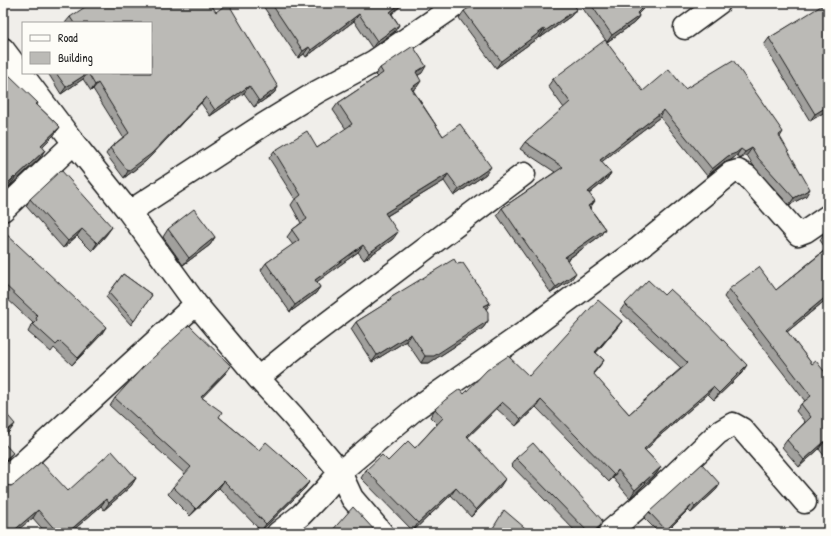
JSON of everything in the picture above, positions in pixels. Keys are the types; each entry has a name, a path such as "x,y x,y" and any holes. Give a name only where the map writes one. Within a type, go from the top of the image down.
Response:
{"street":[{"path":"129,212 263,125 317,92 373,62 459,3"},
{"path":"685,28 719,3"},
{"path":"3,49 74,143 129,212 196,304 340,472 352,498 382,533"},
{"path":"3,210 74,143"},
{"path":"278,533 301,515 340,472 415,409 524,333 640,248 731,173 738,171 747,176 798,234 806,231 828,216"},
{"path":"258,378 301,343 524,174"},
{"path":"3,481 196,304"},
{"path":"608,533 654,494 718,432 733,424 742,429 805,502"}],"building":[{"path":"91,3 210,3 216,12 228,3 278,87 259,101 249,86 215,110 206,97 151,154 128,171 110,148 129,133 98,83 95,85 89,74 152,74 152,22 73,22 70,17"},
{"path":"271,3 401,3 390,12 399,25 377,41 359,14 311,50 309,47 303,51"},
{"path":"473,3 572,3 577,9 545,31 544,29 501,61 464,11 472,6"},
{"path":"590,3 647,3 637,13 639,16 612,35"},
{"path":"828,3 828,106 815,114 769,38"},
{"path":"605,40 643,91 669,69 685,89 733,60 783,132 779,135 810,189 794,198 758,158 752,148 745,152 741,149 728,156 712,169 664,110 600,160 611,173 588,192 595,201 588,206 605,229 565,257 576,273 556,287 502,208 563,167 525,142 570,102 553,79"},
{"path":"413,46 426,66 416,72 421,81 411,88 443,136 460,124 491,167 459,189 448,174 385,213 398,232 369,253 363,245 315,280 320,287 295,305 266,263 299,240 292,230 307,219 296,199 301,195 274,151 307,131 317,148 352,124 338,103 383,73 380,68"},
{"path":"57,74 86,74 66,87"},
{"path":"9,75 60,127 41,145 45,150 3,188 3,82"},
{"path":"61,170 112,227 97,243 82,229 68,241 30,199"},
{"path":"194,209 215,237 189,258 168,229"},
{"path":"828,230 828,237 825,232"},
{"path":"3,231 106,327 78,358 60,341 56,345 33,324 37,320 36,318 38,316 3,283"},
{"path":"828,248 828,295 786,330 812,364 816,361 828,376 828,447 824,442 804,460 787,440 811,417 801,404 811,396 729,289 759,267 776,290"},
{"path":"454,259 457,264 463,263 490,303 484,306 488,312 488,321 434,356 425,356 411,334 377,355 356,322 391,300 390,298"},
{"path":"123,274 152,295 134,321 109,293"},
{"path":"648,280 664,295 670,289 705,321 747,365 719,393 713,387 644,449 661,467 635,490 618,470 614,475 541,400 521,419 502,402 467,436 505,479 476,510 456,488 418,523 366,470 382,455 388,461 408,441 415,448 443,418 435,409 460,389 464,394 487,370 508,356 529,376 598,300 622,321 595,352 604,360 593,373 629,414 688,363 625,304"},
{"path":"189,325 231,366 201,397 222,412 219,417 259,450 266,442 309,482 266,524 224,481 196,509 173,487 191,467 115,398 143,367"},
{"path":"3,410 15,424 3,434"},
{"path":"3,442 13,453 3,461"},
{"path":"533,443 602,520 601,525 592,533 589,533 516,458"},
{"path":"112,451 136,478 109,503 106,499 67,533 58,533 38,510 11,533 3,533 3,485 11,486 16,483 41,462 68,491"},
{"path":"702,464 720,484 695,507 693,504 666,530 649,512"},
{"path":"353,507 377,533 330,533"},
{"path":"504,510 531,533 490,533"}]}
